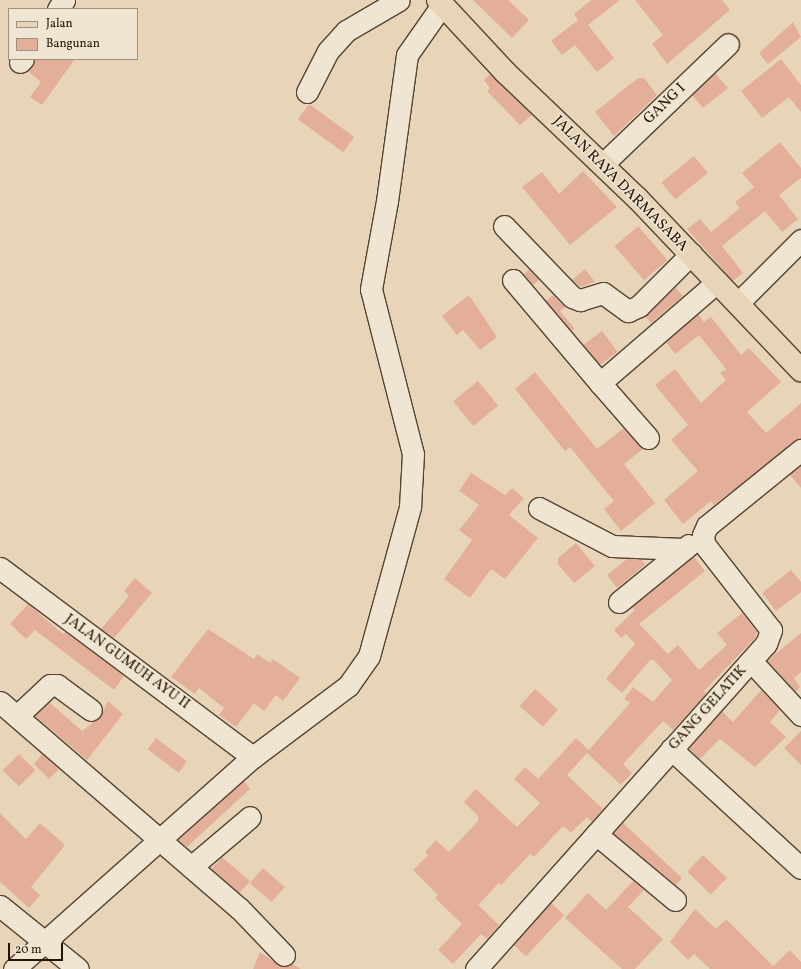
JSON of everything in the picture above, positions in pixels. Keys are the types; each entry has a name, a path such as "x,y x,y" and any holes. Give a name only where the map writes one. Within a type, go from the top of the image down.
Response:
{"main road":[{"name":"JALAN RAYA DARMASABA","path":"440,3 506,73 603,164 801,370"}],"street":[{"path":"307,92 328,51 346,31 399,0"},
{"path":"14,969 253,757 348,686 360,672 374,639 410,507 413,454 370,289 387,201 407,55 440,3"},
{"name":"GANG I","path":"603,164 728,44"},
{"path":"504,226 572,297 580,300 603,293 628,311 640,306 691,254"},
{"path":"738,303 801,240"},
{"path":"513,280 648,438"},
{"path":"600,383 717,282"},
{"path":"619,602 703,535 708,526 801,450"},
{"path":"540,508 612,546 684,549"},
{"name":"GANG GELATIK","path":"476,969 766,644 771,630 704,544 703,535"},
{"name":"JALAN GUMUH AYU II","path":"0,568 253,757"},
{"path":"751,661 801,715"},
{"path":"17,716 50,685 57,685 91,710"},
{"path":"0,702 160,838 266,932 284,955"},
{"path":"671,749 801,868"},
{"path":"191,867 250,817"},
{"path":"596,834 675,900"},
{"path":"0,906 78,969"}],"building":[{"path":"473,0 508,0 529,20 512,38"},
{"path":"591,0 620,0 588,25 614,58 597,72 575,45 562,55 551,41 578,20 574,14"},
{"path":"635,0 722,0 730,10 667,64 652,44 663,35"},
{"path":"793,22 801,37 768,64 759,53"},
{"path":"781,59 801,85 801,112 789,97 762,118 741,91"},
{"path":"34,60 74,60 42,105 30,97 41,82 28,71"},
{"path":"715,73 728,88 703,108 692,95"},
{"path":"490,74 532,115 520,125 487,91 490,88 484,80"},
{"path":"638,78 644,78 657,95 614,136 595,112"},
{"path":"309,104 354,137 343,152 298,119"},
{"path":"780,142 801,168 801,178 779,195 798,219 782,232 765,211 722,246 743,273 733,281 687,229 700,219 711,232 740,208 735,202 754,187 742,173"},
{"path":"694,156 708,173 675,200 661,182"},
{"path":"583,171 617,207 570,245 522,187 542,172 559,194"},
{"path":"638,226 668,260 644,280 615,246"},
{"path":"585,269 595,282 580,287 572,280"},
{"path":"529,270 539,280 533,285 524,274"},
{"path":"675,287 683,296 651,323 645,316"},
{"path":"469,295 497,337 480,350 463,330 457,335 442,316"},
{"path":"553,295 565,307 560,311 574,328 572,331 546,301"},
{"path":"698,314 704,322 711,317 741,355 749,348 781,382 747,412 766,433 801,403 801,438 714,505 711,501 683,524 664,500 698,471 671,440 688,425 655,385 675,369 701,403 726,380 720,373 726,369 699,335 675,354 666,342"},
{"path":"602,331 618,352 599,366 584,345"},
{"path":"535,372 597,449 624,428 643,449 624,464 655,503 621,531 604,509 614,501 570,447 565,451 515,389"},
{"path":"478,381 498,406 473,426 453,401"},
{"path":"801,465 801,488 790,475"},
{"path":"471,473 505,495 512,488 524,498 509,515 538,538 505,579 491,569 470,598 444,579 472,540 459,530 479,505 459,491"},
{"path":"576,543 595,566 574,583 558,564 558,558"},
{"path":"694,557 705,571 639,624 668,654 678,645 699,670 727,645 717,633 742,613 757,632 755,638 704,691 706,694 673,730 663,721 623,764 632,773 621,785 587,753 567,775 603,809 592,822 587,817 571,833 563,826 534,857 530,854 501,885 499,883 478,905 499,925 487,939 481,934 453,964 438,950 462,924 435,898 438,895 413,870 428,855 425,852 436,840 449,852 478,821 478,816 464,802 476,789 517,827 540,803 514,779 525,767 538,779 576,738 589,750 630,703 624,699 633,687 653,702 672,680 654,660 650,660 622,693 606,679 635,644 626,634 621,638 614,630 635,610 632,607"},
{"path":"627,559 641,559 645,565 617,588 607,575"},
{"path":"791,570 801,582 801,592 776,611 762,593"},
{"path":"135,578 152,593 114,638 101,629 129,596 124,591"},
{"path":"28,604 63,634 65,632 124,676 114,690 35,630 26,639 10,624"},
{"path":"208,629 254,659 257,654 270,663 273,659 300,678 283,701 276,695 264,711 254,703 236,727 219,715 224,708 199,688 195,694 171,677"},
{"path":"801,633 801,672 794,678 800,687 796,692 767,661"},
{"path":"535,689 558,710 543,727 520,706"},
{"path":"761,690 780,710 770,722 786,737 755,767 720,739 700,759 689,749 722,711 733,722"},
{"path":"108,701 123,714 87,760 35,716 49,702 82,731 100,717"},
{"path":"801,731 801,765 784,748"},
{"path":"156,738 187,761 179,773 148,749"},
{"path":"19,754 35,770 19,787 3,770"},
{"path":"42,754 59,769 49,779 34,764"},
{"path":"244,781 250,789 187,847 178,840"},
{"path":"0,813 26,839 40,823 65,845 31,887 40,895 29,908 0,882"},
{"path":"623,823 682,878 676,885 613,833"},
{"path":"703,855 727,878 711,894 687,872"},
{"path":"222,857 250,881 239,893 212,869"},
{"path":"263,868 285,887 272,902 250,883"},
{"path":"633,881 644,890 628,907 663,939 635,969 622,969 565,918 588,893 606,910"},
{"path":"551,903 564,915 526,956 513,944"},
{"path":"695,909 716,929 726,919 773,966 790,950 801,962 801,969 710,969 694,954 688,960 670,942"},
{"path":"260,952 280,966 292,964 301,969 253,969"}]}
